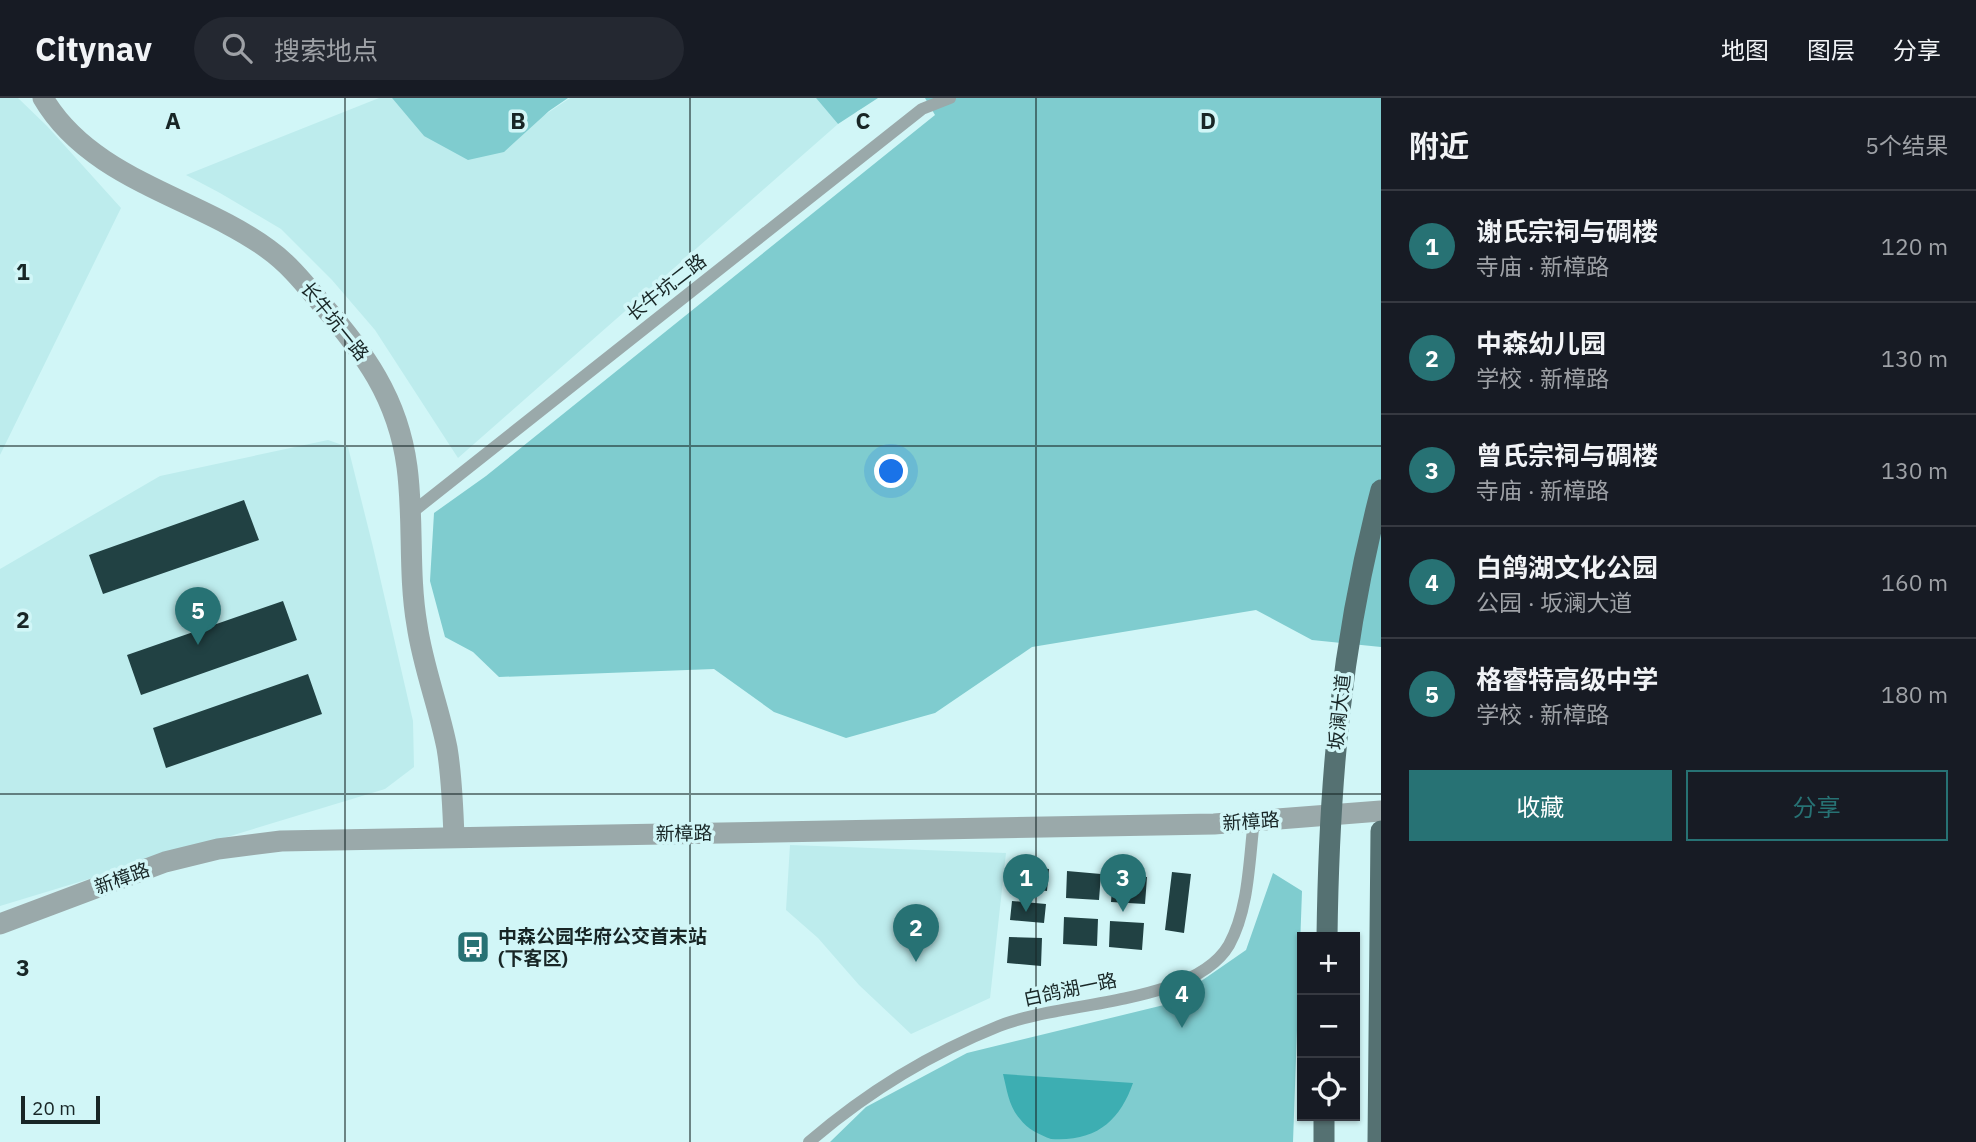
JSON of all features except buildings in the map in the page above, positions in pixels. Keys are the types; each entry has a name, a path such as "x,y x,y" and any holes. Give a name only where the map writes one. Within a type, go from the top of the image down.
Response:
{"main road":[{"name":"坂澜大道","path":"1327,932 1328,838 1338,714 1356,593 1381,490"},
{"path":"1378,1142 1381,831"},
{"path":"1324,1121 1324,1142"}],"street":[{"name":"长牛坑一路","path":"43,98 69,130 101,158 243,233 269,250 292,269 356,343 374,369 400,430 407,467 416,624 446,747 452,782 454,838"},
{"name":"新樟路","path":"0,923 165,862 218,849 281,841 1214,824 1381,811"}],"lane":[{"name":"长牛坑二路","path":"410,514 922,109 950,98"},
{"name":"白鸽湖一路","path":"809,1142 884,1084 962,1041 1002,1024 1040,1013 1143,994 1171,986 1213,963 1229,945 1240,919 1254,820"}],"shaded area":[{"path":"0,98 18,98 121,208 0,455"},
{"path":"379,98 392,98 424,136 543,116 570,98 816,98 838,124 458,458 375,330 332,280 281,229 186,175"},
{"path":"392,98 568,98 549,111 504,152 468,160 424,136"},
{"path":"816,98 878,98 838,124"},
{"path":"925,98 1381,98 1381,647 1312,640 1256,610 1032,647 935,713 846,738 774,712 714,669 499,677 473,652 445,637 430,581 434,513 486,476 935,115"},
{"path":"328,440 348,447 413,721 414,767 385,789 0,906 0,569 160,476"},
{"path":"790,845 1006,853 990,998 911,1034 859,985 818,938 786,910"},
{"path":"1273,873 1302,891 1301,932 1297,932 1293,1142 830,1142 866,1107 967,1053 1168,1004 1246,950"},
{"path":"1003,1074 1133,1083 1121,1108 1104,1126 1081,1137 1051,1139 1030,1129 1016,1114"}],"place":[{"name":"格睿特高级中学","path":"198,645"},
{"name":"谢氏宗祠与碉楼","path":"1026,912"},
{"name":"曾氏宗祠与碉楼","path":"1123,912"},
{"name":"中森公园华府公交首末站 (下客区)","path":"473,947"},
{"name":"中森幼儿园","path":"916,962"},
{"name":"白鸽湖文化公园","path":"1182,1028"}]}
